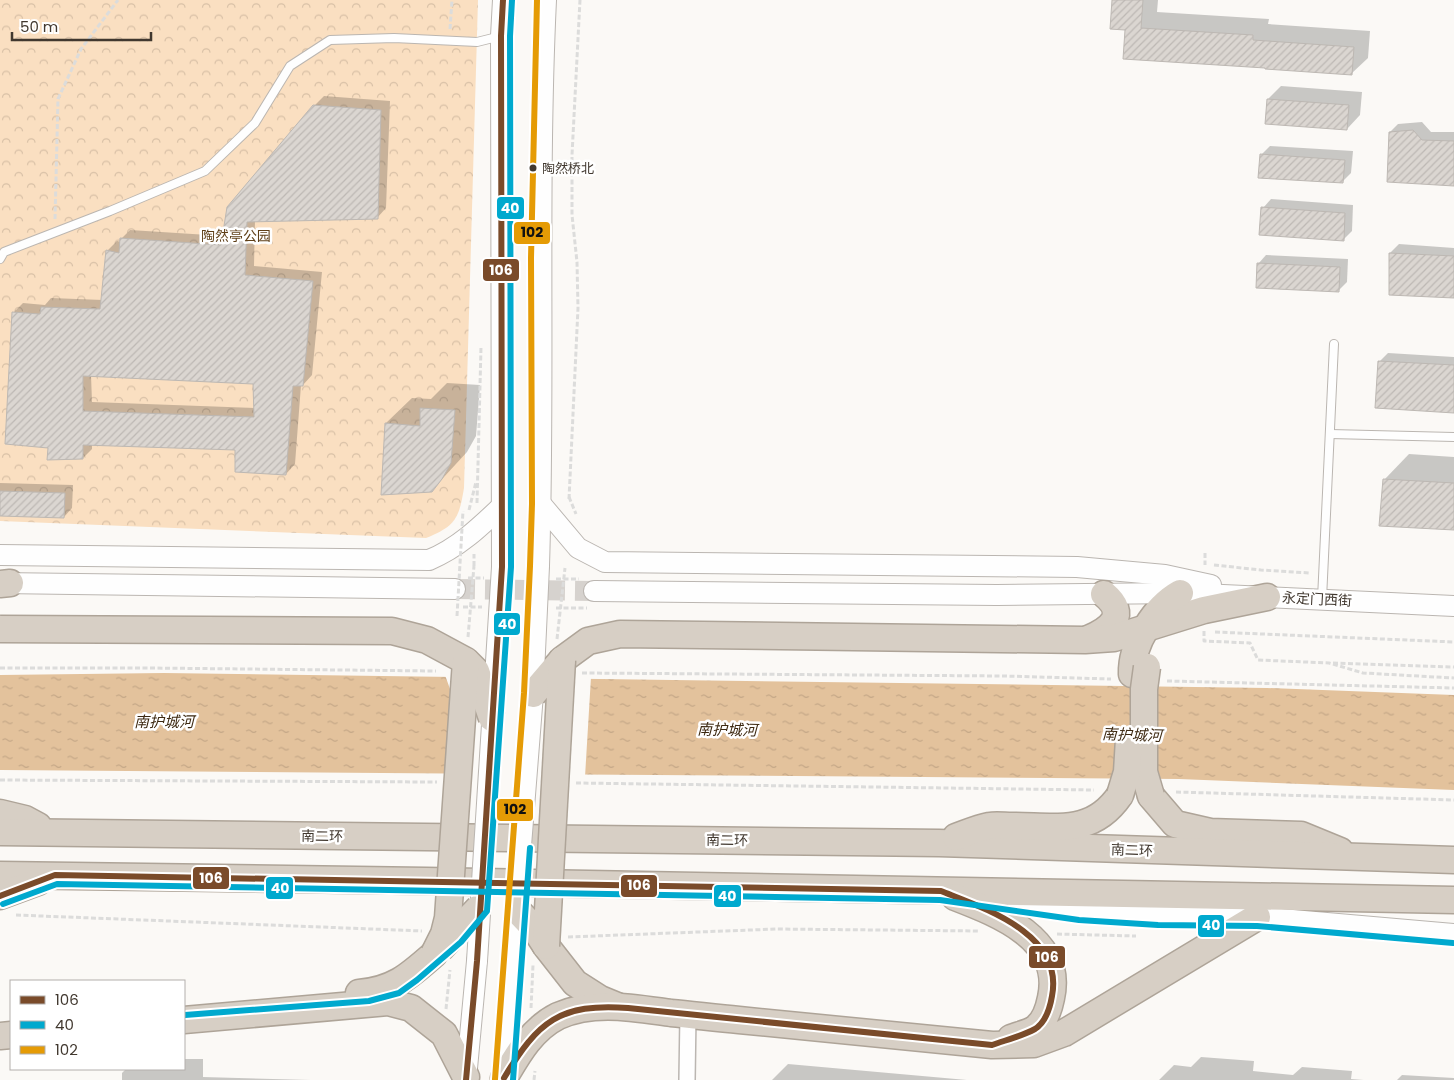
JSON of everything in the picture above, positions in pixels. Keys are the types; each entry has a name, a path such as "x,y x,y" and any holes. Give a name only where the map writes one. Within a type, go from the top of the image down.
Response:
{"highway":[{"path":"1085,640 1102,633 1112,625 1116,615 1115,607 1112,600 1104,594"},
{"path":"532,694 570,666 588,641 620,634 1085,640 1114,638 1147,627 1183,604 1267,597"},
{"path":"1137,673 1183,604"},
{"path":"939,843 990,826 1072,826 1086,824 1111,808 1111,793 1127,772 1140,641 1147,627"},
{"path":"0,629 392,631 427,640 466,661 476,671 492,718"},
{"path":"1085,640 1108,647 1137,673 1144,689 1144,772 1161,794 1174,824 1210,832 1301,835 1352,857"},
{"path":"185,1006 368,992 395,985 412,973 429,942 444,934 448,918 466,661"},
{"path":"570,666 554,941 575,983 600,999 618,1006"},
{"path":"0,813 26,819 50,832"},
{"name":"南二环","path":"0,832 939,843 1454,860"},
{"path":"0,876 55,875 1454,900"},
{"path":"5,905 55,875"},
{"path":"942,891 994,912 1027,933 1049,960 1054,985 1049,1011 1036,1028 992,1045"},
{"path":"429,942 455,935 479,908"},
{"path":"516,909 535,929 554,941"},
{"path":"504,1079 528,1038 558,1017 577,1010 597,1007 618,1006 688,1015 992,1045 1034,1044 1064,1033 1258,917"},
{"path":"185,1020 388,1002 411,1008 444,1034 466,1078"}],"main road":[{"path":"466,1078 476,961 502,567 501,36 503,0"},
{"path":"504,1079 532,694 546,572 541,504 540,258 546,0"},
{"name":"永定门西街","path":"541,504 578,548 605,562 1077,567 1165,575 1267,597 1454,606"},
{"path":"0,555 429,560 446,553 476,531 503,505"},
{"path":"3,583 455,584"},
{"path":"589,585 997,595 1104,594 1183,604"},
{"path":"942,891 1080,911 1158,916 1258,917 1454,934"}],"street":[{"path":"688,1015 688,1080"}],"lane":[{"path":"0,259 4,252 205,171 255,123 290,66 330,40 394,38 477,42 501,36"},
{"path":"1322,600 1334,344"},
{"path":"1330,434 1454,437"}],"path":[{"path":"55,232 58,99 81,49 118,0"},
{"path":"449,42 452,0"},
{"path":"567,533 578,308 577,262 572,215 572,155 580,0"},
{"path":"456,616 463,511"},
{"path":"466,661 474,566"},
{"path":"546,572 589,585"},
{"path":"455,584 484,578"},
{"path":"1204,641 1250,643 1258,660 1454,667"},
{"path":"1330,662 1363,674 1454,678"},
{"path":"570,666 1004,676 1137,673 1454,688"},
{"path":"0,668 438,671"},
{"path":"0,780 444,782"},
{"path":"571,783 1111,793"},
{"path":"1161,794 1454,800"},
{"path":"5,905 88,916 429,942"},
{"path":"554,941 777,929 983,931"},
{"path":"1027,933 1144,936"}],"green space":[{"name":"陶然亭公园","path":"0,0 478,0 464,488 458,514 450,525 426,538 0,521"}],"water":[{"name":"南护城河","path":"164,673 1267,688 1454,695 1454,790 1179,779 0,770 0,675"}],"pier":[{"path":"445,675 591,677 585,777 445,776 450,689"}],"building":[{"path":"1112,0 1143,0 1141,28 1253,35 1253,40 1354,47 1352,75 1123,59 1125,30 1110,29"},
{"path":"1267,99 1349,105 1347,130 1265,124"},
{"path":"313,105 381,110 378,219 247,222 245,275 313,281 303,386 293,386 286,475 235,472 235,450 83,445 83,459 47,460 48,448 5,444 12,312 40,314 41,307 100,309 106,250 119,253 120,238 221,245 227,207","holes":["83,376 253,384 254,417 83,411"]},
{"path":"1413,130 1422,140 1454,141 1454,186 1387,182 1389,132"},
{"path":"1260,154 1345,160 1343,183 1258,178"},
{"path":"1261,207 1345,213 1344,241 1259,235"},
{"path":"1389,253 1454,256 1454,298 1389,295"},
{"path":"1257,263 1340,267 1339,292 1256,288"},
{"path":"1378,361 1454,365 1454,413 1375,408"},
{"path":"420,408 455,410 451,463 432,492 381,495 385,423 420,426"},
{"path":"1383,479 1454,483 1454,530 1379,526"},
{"path":"0,491 65,493 64,518 0,516"}],"tunnel":[{"path":"455,589 594,591"}],"transit line":[{"name":"106","path":"466,1080 477,961 502,567 501,36 503,0"},
{"name":"40","path":"185,1015 369,1001 399,993 461,942 487,911 511,567 510,36 512,0"},
{"name":"102","path":"495,1079 524,693 530,566 532,504 531,258 537,0"},
{"name":"40","path":"513,1080 530,848"},
{"name":"106","path":"0,896 55,875 941,891 979,906 1018,927 1034,940 1046,956 1053,974 1051,1001 1042,1023 1035,1029 992,1045 605,1007 568,1013 540,1029 516,1058 504,1078"},
{"name":"40","path":"3,904 57,884 940,900 1079,920 1158,925 1257,926 1453,943"}],"place":[{"name":"陶然桥北","path":"533,168"}]}
